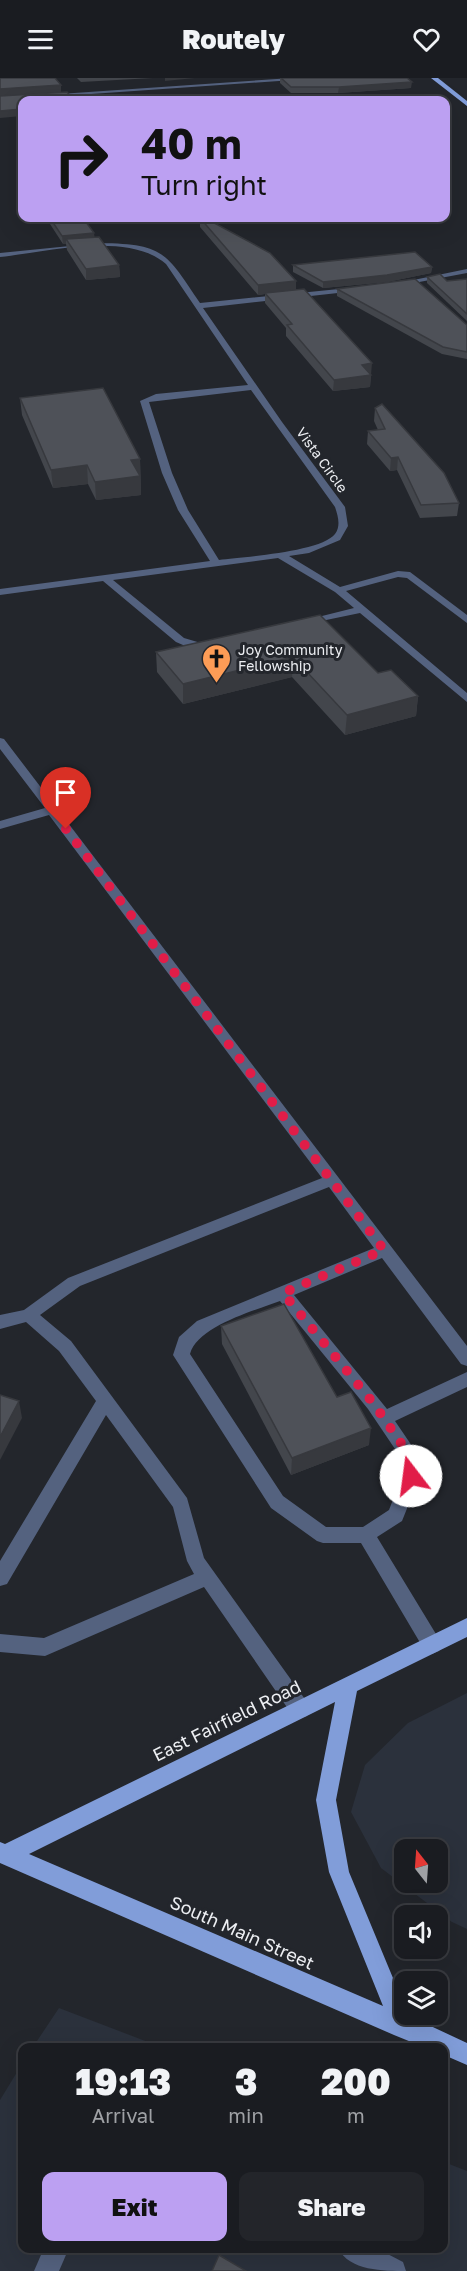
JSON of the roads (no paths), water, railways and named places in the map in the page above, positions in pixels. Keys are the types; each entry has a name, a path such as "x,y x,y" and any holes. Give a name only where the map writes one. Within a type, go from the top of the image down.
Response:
{"main road":[{"path":"434,78 467,104"},
{"name":"East Fairfield Road","path":"2,1858 467,1627"},
{"path":"348,1686 326,1800 339,1872 402,2027"},
{"name":"South Main Street","path":"2,1858 441,2043"},
{"name":"South Main Street","path":"448,2046 467,2054"}],"street":[{"path":"36,96 319,78"},
{"name":"Vista Circle","path":"0,255 117,244 157,252 169,263 340,507 345,522 342,531 329,543 306,551 0,592"},
{"path":"387,286 467,271"},
{"path":"418,282 425,289"},
{"path":"198,306 364,288"},
{"path":"216,563 183,510 167,473 144,401 156,397 254,387"},
{"path":"279,554 339,590 467,699"},
{"path":"339,590 398,573 410,575 467,620"},
{"path":"105,578 180,640 194,646 209,648 221,645"},
{"path":"293,627 362,609"},
{"path":"0,741 467,1359"},
{"path":"0,825 52,810"},
{"path":"0,1322 29,1315 74,1282 332,1180"},
{"path":"283,1293 384,1418 403,1446 411,1476 396,1515 366,1535 323,1535 278,1502 181,1355 185,1342 203,1326 384,1250"},
{"path":"29,1315 65,1346 181,1504 196,1561 300,1710"},
{"path":"384,1418 467,1379"},
{"path":"0,1578 105,1401"},
{"path":"366,1535 432,1644"},
{"path":"0,1643 45,1647 207,1577"},
{"path":"46,2271 55,2253"},
{"path":"360,2253 394,2271"}],"place":[{"name":"Joy Community Fellowship","path":"217,684"}]}
